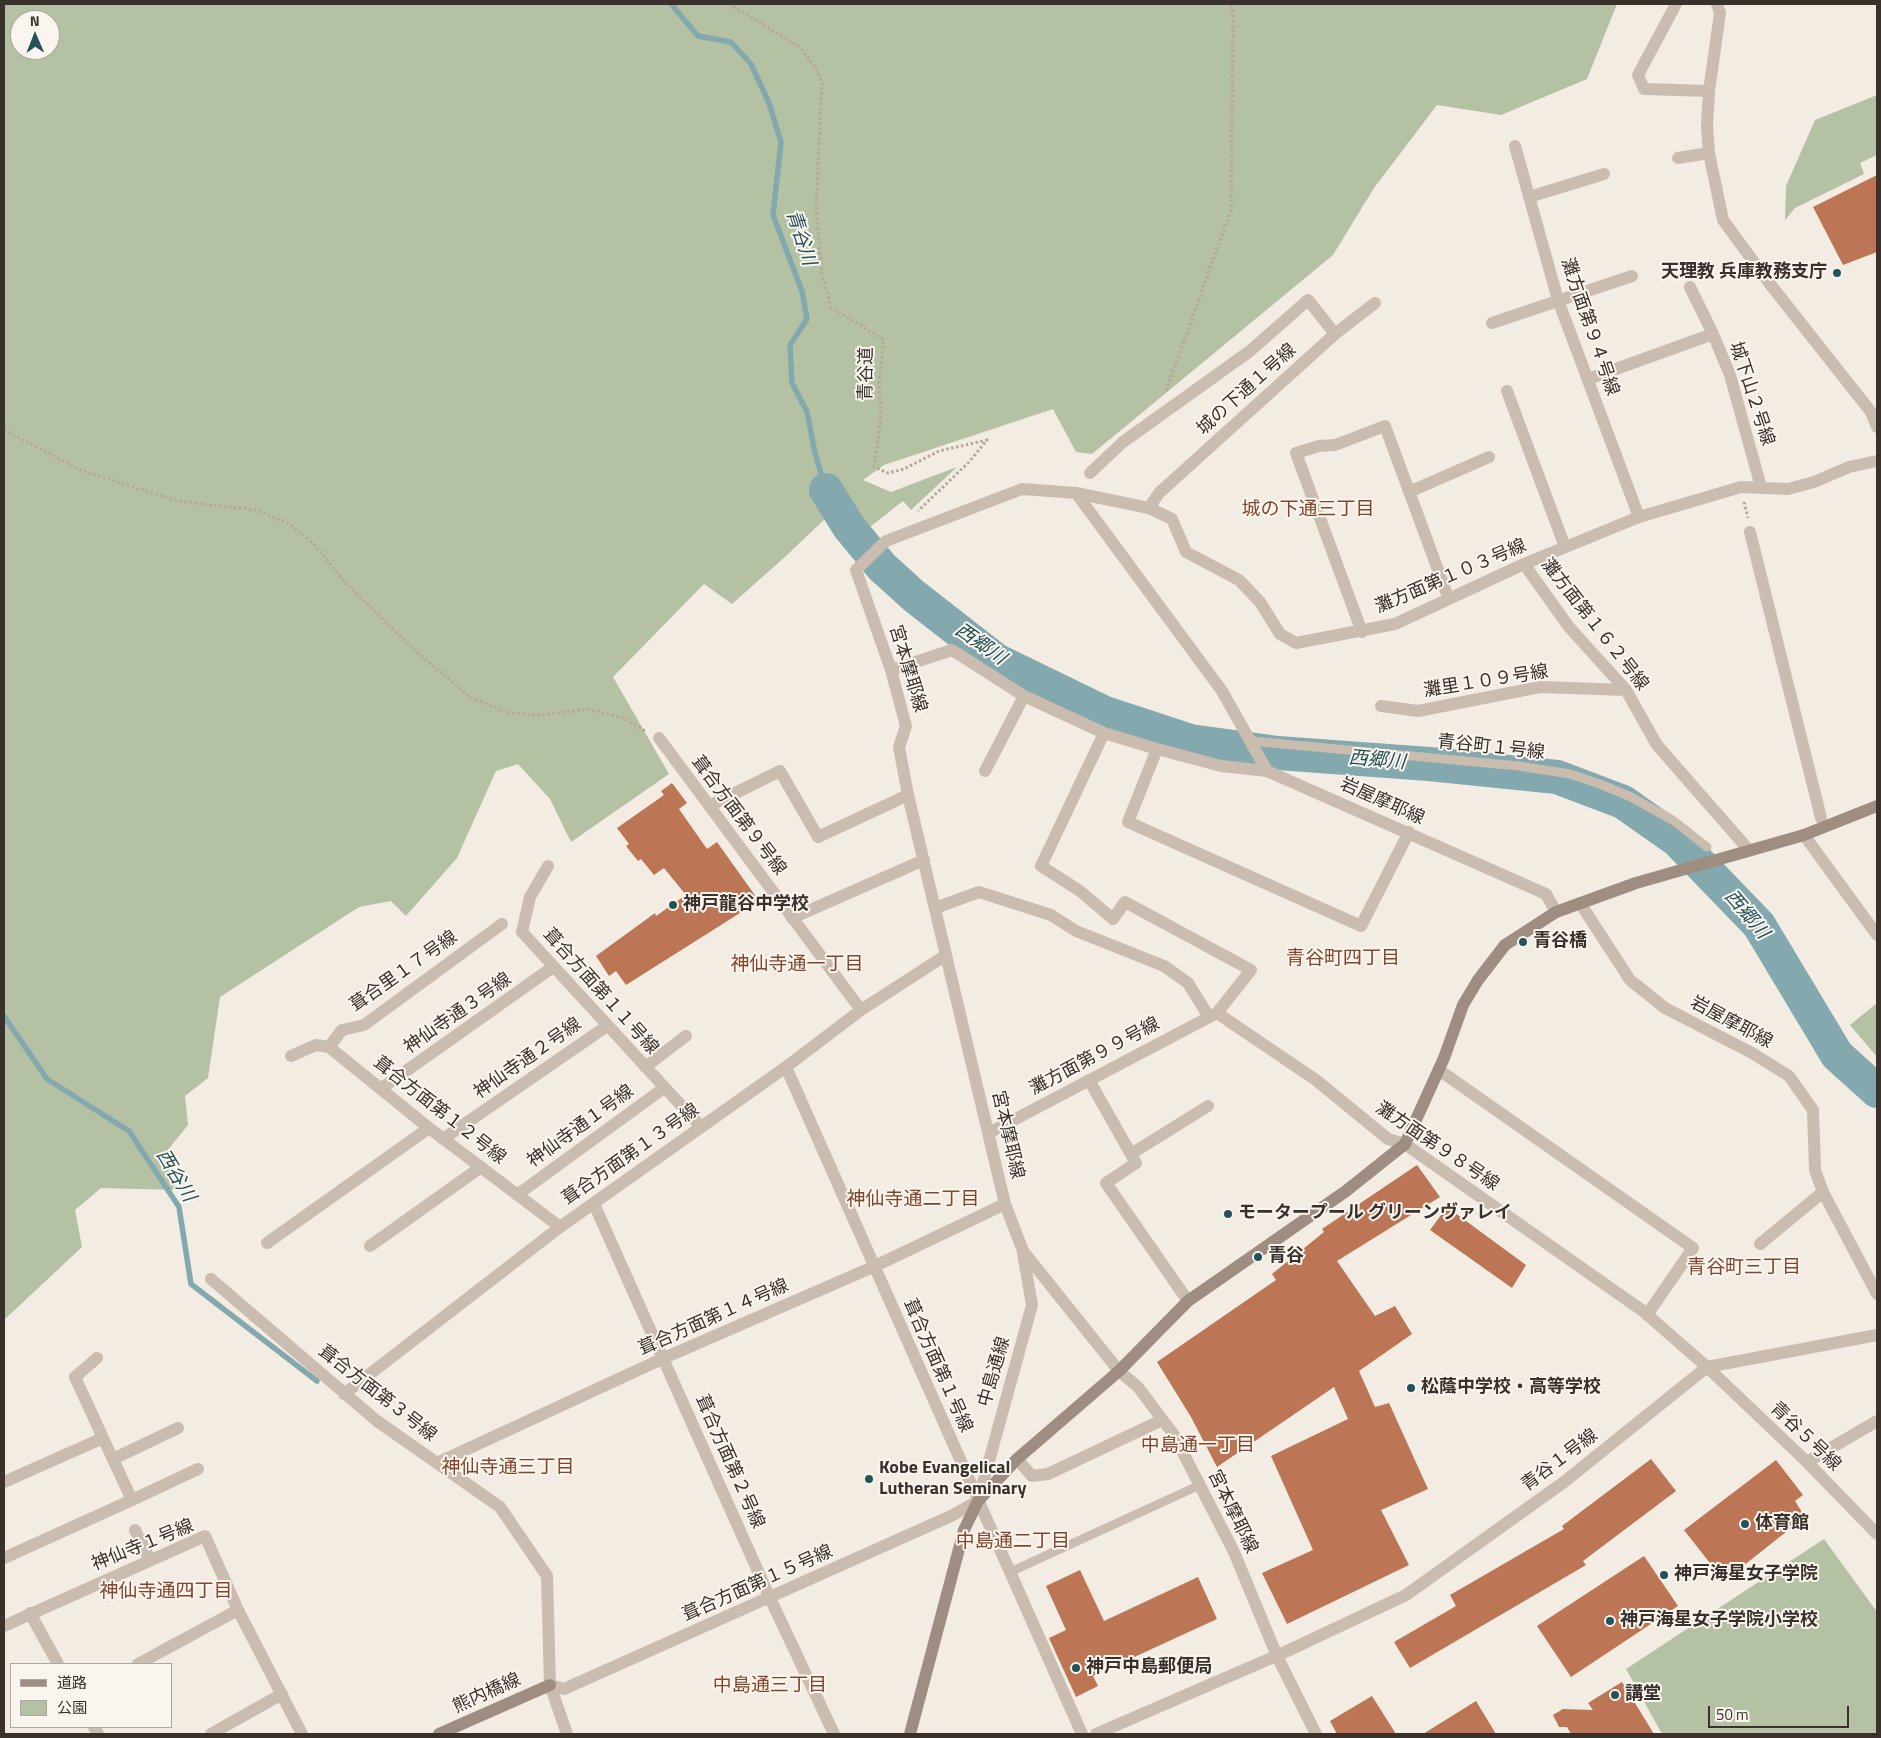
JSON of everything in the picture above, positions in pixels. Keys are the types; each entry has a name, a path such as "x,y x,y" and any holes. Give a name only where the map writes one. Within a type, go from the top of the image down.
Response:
{"street":[{"path":"1676,4 1638,75 1644,89 1709,91"},
{"path":"1717,4 1720,13 1709,91 1709,153 1724,220 1770,284 1871,412 1877,428"},
{"name":"灘方面第９４号線","path":"1515,146 1558,300 1639,517"},
{"path":"1678,158 1709,153"},
{"path":"1529,197 1604,174"},
{"path":"1492,323 1632,276"},
{"name":"城下山２号線","path":"1690,286 1730,375 1761,487"},
{"path":"1090,473 1122,442 1250,351 1308,300 1335,334"},
{"name":"城の下通１号線","path":"1149,508 1158,493 1335,334 1375,303"},
{"path":"1588,379 1713,334"},
{"path":"1507,392 1565,547"},
{"path":"1362,632 1296,453 1319,446 1335,445 1385,426 1448,597"},
{"path":"1409,492 1489,457"},
{"name":"灘方面第１０３号線","path":"863,563 886,541 1022,489 1076,493 1149,508 1172,519 1186,552 1239,580 1260,602 1280,634 1296,643 1362,632 1395,624 1448,597 1639,517 1741,487 1788,489 1814,482 1849,467 1877,461"},
{"path":"1076,493 1222,691 1265,768"},
{"path":"1750,532 1820,818"},
{"name":"宮本摩耶線","path":"863,563 856,570 891,670 906,726 899,747 908,795 1005,1204 1023,1251 1119,1371 1138,1387 1174,1435 1234,1552 1277,1656 1316,1734"},
{"name":"灘方面第１６２号線","path":"1524,564 1569,627 1626,690 1657,745 1748,849"},
{"name":"岩屋摩耶線","path":"891,670 952,650 1024,696 1104,733 1221,766 1265,768 1546,894 1556,912"},
{"name":"灘里１０９号線","path":"1381,706 1418,711 1540,687 1626,690"},
{"path":"985,771 1024,696"},
{"path":"1104,733 1040,866 1080,891 1113,920 1125,902 1251,970 1213,1015"},
{"name":"葺合方面第９号線","path":"658,738 861,1010"},
{"path":"1156,749 1128,822 1362,926 1409,832"},
{"path":"709,806 780,771 818,837 908,795"},
{"path":"910,1734 964,1530 978,1501 1017,1459 1119,1371 1188,1301 1246,1258 1346,1191 1405,1144 1439,1070 1455,1022 1478,980 1505,945 1556,912 1580,903 1718,858 1804,835 1877,806"},
{"path":"1804,835 1877,935"},
{"path":"792,918 924,860"},
{"name":"葺合方面第１１号線","path":"548,866 530,896 522,932 701,1127"},
{"name":"灘方面第９８号線","path":"935,908 979,892 1051,915 1076,931 1164,966 1188,983 1213,1015 1316,1080 1388,1139 1405,1144 1647,1315 1707,1367"},
{"name":"岩屋摩耶線","path":"1580,903 1630,980 1665,1008 1752,1053 1789,1076 1813,1110 1815,1170 1824,1192 1877,1294"},
{"name":"葺合里１７号線","path":"329,1047 342,1030 364,1025 502,924"},
{"name":"葺合方面第１３号線","path":"344,1394 560,1227 786,1067 861,1010 946,956"},
{"name":"神仙寺通３号線","path":"382,1088 553,967"},
{"name":"灘方面第９９号線","path":"989,1133 1213,1015"},
{"name":"神仙寺通２号線","path":"443,1139 607,1026"},
{"path":"645,1067 686,1036"},
{"path":"291,1056 316,1044 329,1047"},
{"name":"葺合方面第１２号線","path":"329,1047 443,1139 560,1227"},
{"name":"葺合方面第１号線","path":"786,1067 873,1267 1082,1734"},
{"path":"1439,1070 1693,1248 1647,1315"},
{"path":"1089,1080 1136,1163 1106,1183 1188,1301"},
{"name":"神仙寺通１号線","path":"517,1195 664,1088"},
{"path":"1131,1154 1208,1106"},
{"path":"267,1243 429,1128"},
{"path":"370,1246 481,1167"},
{"path":"1760,1244 1824,1192"},
{"name":"葺合方面第２号線","path":"594,1204 770,1598 834,1734"},
{"name":"葺合方面第１４号線","path":"437,1463 664,1358 873,1267 1005,1204"},
{"name":"中島通線","path":"978,1501 1032,1305 1023,1251"},
{"name":"葺合方面第３号線","path":"211,1279 377,1421 500,1507 547,1576 550,1685 568,1734"},
{"name":"青谷１号線","path":"1096,1734 1277,1656 1406,1595 1564,1482 1707,1367 1877,1335"},
{"path":"97,1358 75,1378 132,1500"},
{"name":"青谷５号線","path":"1707,1367 1876,1530"},
{"path":"1017,1459 1032,1476 1048,1474 1162,1420"},
{"path":"1807,1462 1877,1421"},
{"path":"113,1459 178,1428"},
{"path":"4,1482 103,1438"},
{"path":"4,1558 198,1469"},
{"name":"葺合方面第１５号線","path":"550,1685 564,1689 951,1516 978,1501"},
{"path":"135,1530 150,1560"},
{"name":"神仙寺１号線","path":"4,1626 204,1536 238,1610 302,1734"},
{"path":"140,1663 238,1610"},
{"path":"30,1613 57,1663"},
{"name":"熊内橋線","path":"439,1734 550,1685"},
{"path":"211,1734 282,1694"}],"lane":[{"name":"青谷町１号線","path":"1251,741 1518,766 1570,774 1631,797 1674,821 1707,847"},
{"path":"1010,1572 1200,1485"}],"path":[{"name":"青谷道","path":"729,4 800,47 816,68 822,83 816,206 822,274 832,307 884,340 879,383 881,419 874,467 888,472 904,470 939,451 987,440 969,462 914,515"},
{"path":"1157,417 1231,210 1234,18 1231,4"},
{"path":"4,430 83,471 178,502 256,510 290,524 315,545 347,585 417,652 470,697 508,713 540,715 588,708 624,718 658,738"},
{"path":"1741,487 1750,532"}],"green space":[{"path":"4,4 1617,4 1587,79 1501,115 1437,105 1374,188 1333,255 1092,454 1076,452 1053,409 884,465 863,480 891,492 957,467 911,510 903,501 866,530 828,516 732,604 704,584 613,677 669,774 571,842 550,799 518,764 496,771 457,858 406,916 391,901 359,907 220,997 208,1078 185,1096 188,1125 167,1151 177,1190 101,1188 75,1210 82,1247 4,1320"},
{"path":"1877,95 1877,155 1860,163 1864,174 1795,208 1785,220 1786,186 1815,120"},
{"path":"1877,1003 1877,1057 1850,1025"},
{"path":"1824,1539 1877,1612 1877,1734 1662,1734 1626,1669"}],"building":[{"path":"1877,175 1877,252 1843,265 1813,207"},
{"path":"672,783 687,803 679,809 707,849 717,842 759,901 626,985 616,971 609,976 596,956 655,913 656,916 686,895 664,868 654,875 641,859 638,861 626,846 629,844 617,828 664,795 661,791"},
{"path":"1417,1165 1440,1197 1337,1261 1375,1316 1395,1306 1412,1334 1359,1371 1375,1407 1389,1403 1428,1489 1381,1510 1409,1565 1287,1624 1262,1573 1313,1550 1271,1456 1348,1419 1334,1387 1217,1467 1191,1417 1157,1362 1276,1280 1272,1274 1324,1232 1322,1229"},
{"path":"1447,1207 1526,1265 1512,1288 1430,1230"},
{"path":"1651,1459 1676,1491 1583,1561 1586,1565 1410,1668 1394,1642 1456,1606 1450,1595 1564,1529 1562,1526"},
{"name":"体育館","path":"1776,1460 1803,1495 1795,1501 1805,1517 1724,1581 1684,1530"},
{"path":"1644,1556 1678,1606 1571,1677 1537,1626"},
{"path":"1080,1570 1104,1621 1198,1577 1217,1619 1093,1676 1098,1686 1076,1697 1049,1638 1066,1630 1046,1586"},
{"name":"講堂","path":"1622,1682 1654,1734 1571,1734 1567,1727 1559,1727 1553,1715 1563,1709 1593,1710 1588,1703"},
{"path":"1372,1696 1396,1734 1337,1734 1330,1721"},
{"path":"1476,1701 1496,1734 1423,1734"}],"waterway":[{"name":"青谷川","path":"671,4 698,36 731,42 751,64 769,103 781,142 773,215 802,291 807,319 790,345 792,383 807,412 815,453 826,490"},
{"name":"西郷川","path":"826,490 849,527 882,567 914,596 996,660 1105,713 1190,741 1278,753 1429,764 1557,777 1623,802 1677,840 1759,925 1837,1055 1877,1091"},
{"name":"西谷川","path":"4,1016 47,1079 129,1131 179,1207 191,1284 317,1381"}],"place":[{"name":"天理教 兵庫教務支庁","path":"1837,273"},
{"name":"神戸龍谷中学校","path":"673,905"},
{"name":"青谷橋","path":"1523,942"},
{"name":"モータープール グリーンヴァレイ","path":"1228,1214"},
{"name":"青谷","path":"1258,1257"},
{"name":"松蔭中学校・高等学校","path":"1411,1388"},
{"name":"Kobe Evangelical Lutheran Seminary","path":"869,1479"},
{"name":"体育館","path":"1745,1524"},
{"name":"神戸海星女子学院","path":"1664,1575"},
{"name":"神戸海星女子学院小学校","path":"1610,1621"},
{"name":"神戸中島郵便局","path":"1076,1668"},
{"name":"講堂","path":"1615,1695"}],"district":[{"name":"城の下通三丁目","path":"1308,510"},
{"name":"青谷町四丁目","path":"1343,959"},
{"name":"神仙寺通一丁目","path":"797,965"},
{"name":"神仙寺通二丁目","path":"913,1200"},
{"name":"青谷町三丁目","path":"1744,1268"},
{"name":"中島通一丁目","path":"1198,1446"},
{"name":"神仙寺通三丁目","path":"508,1468"},
{"name":"中島通二丁目","path":"1013,1542"},
{"name":"神仙寺通四丁目","path":"166,1592"},
{"name":"中島通三丁目","path":"770,1686"}]}
